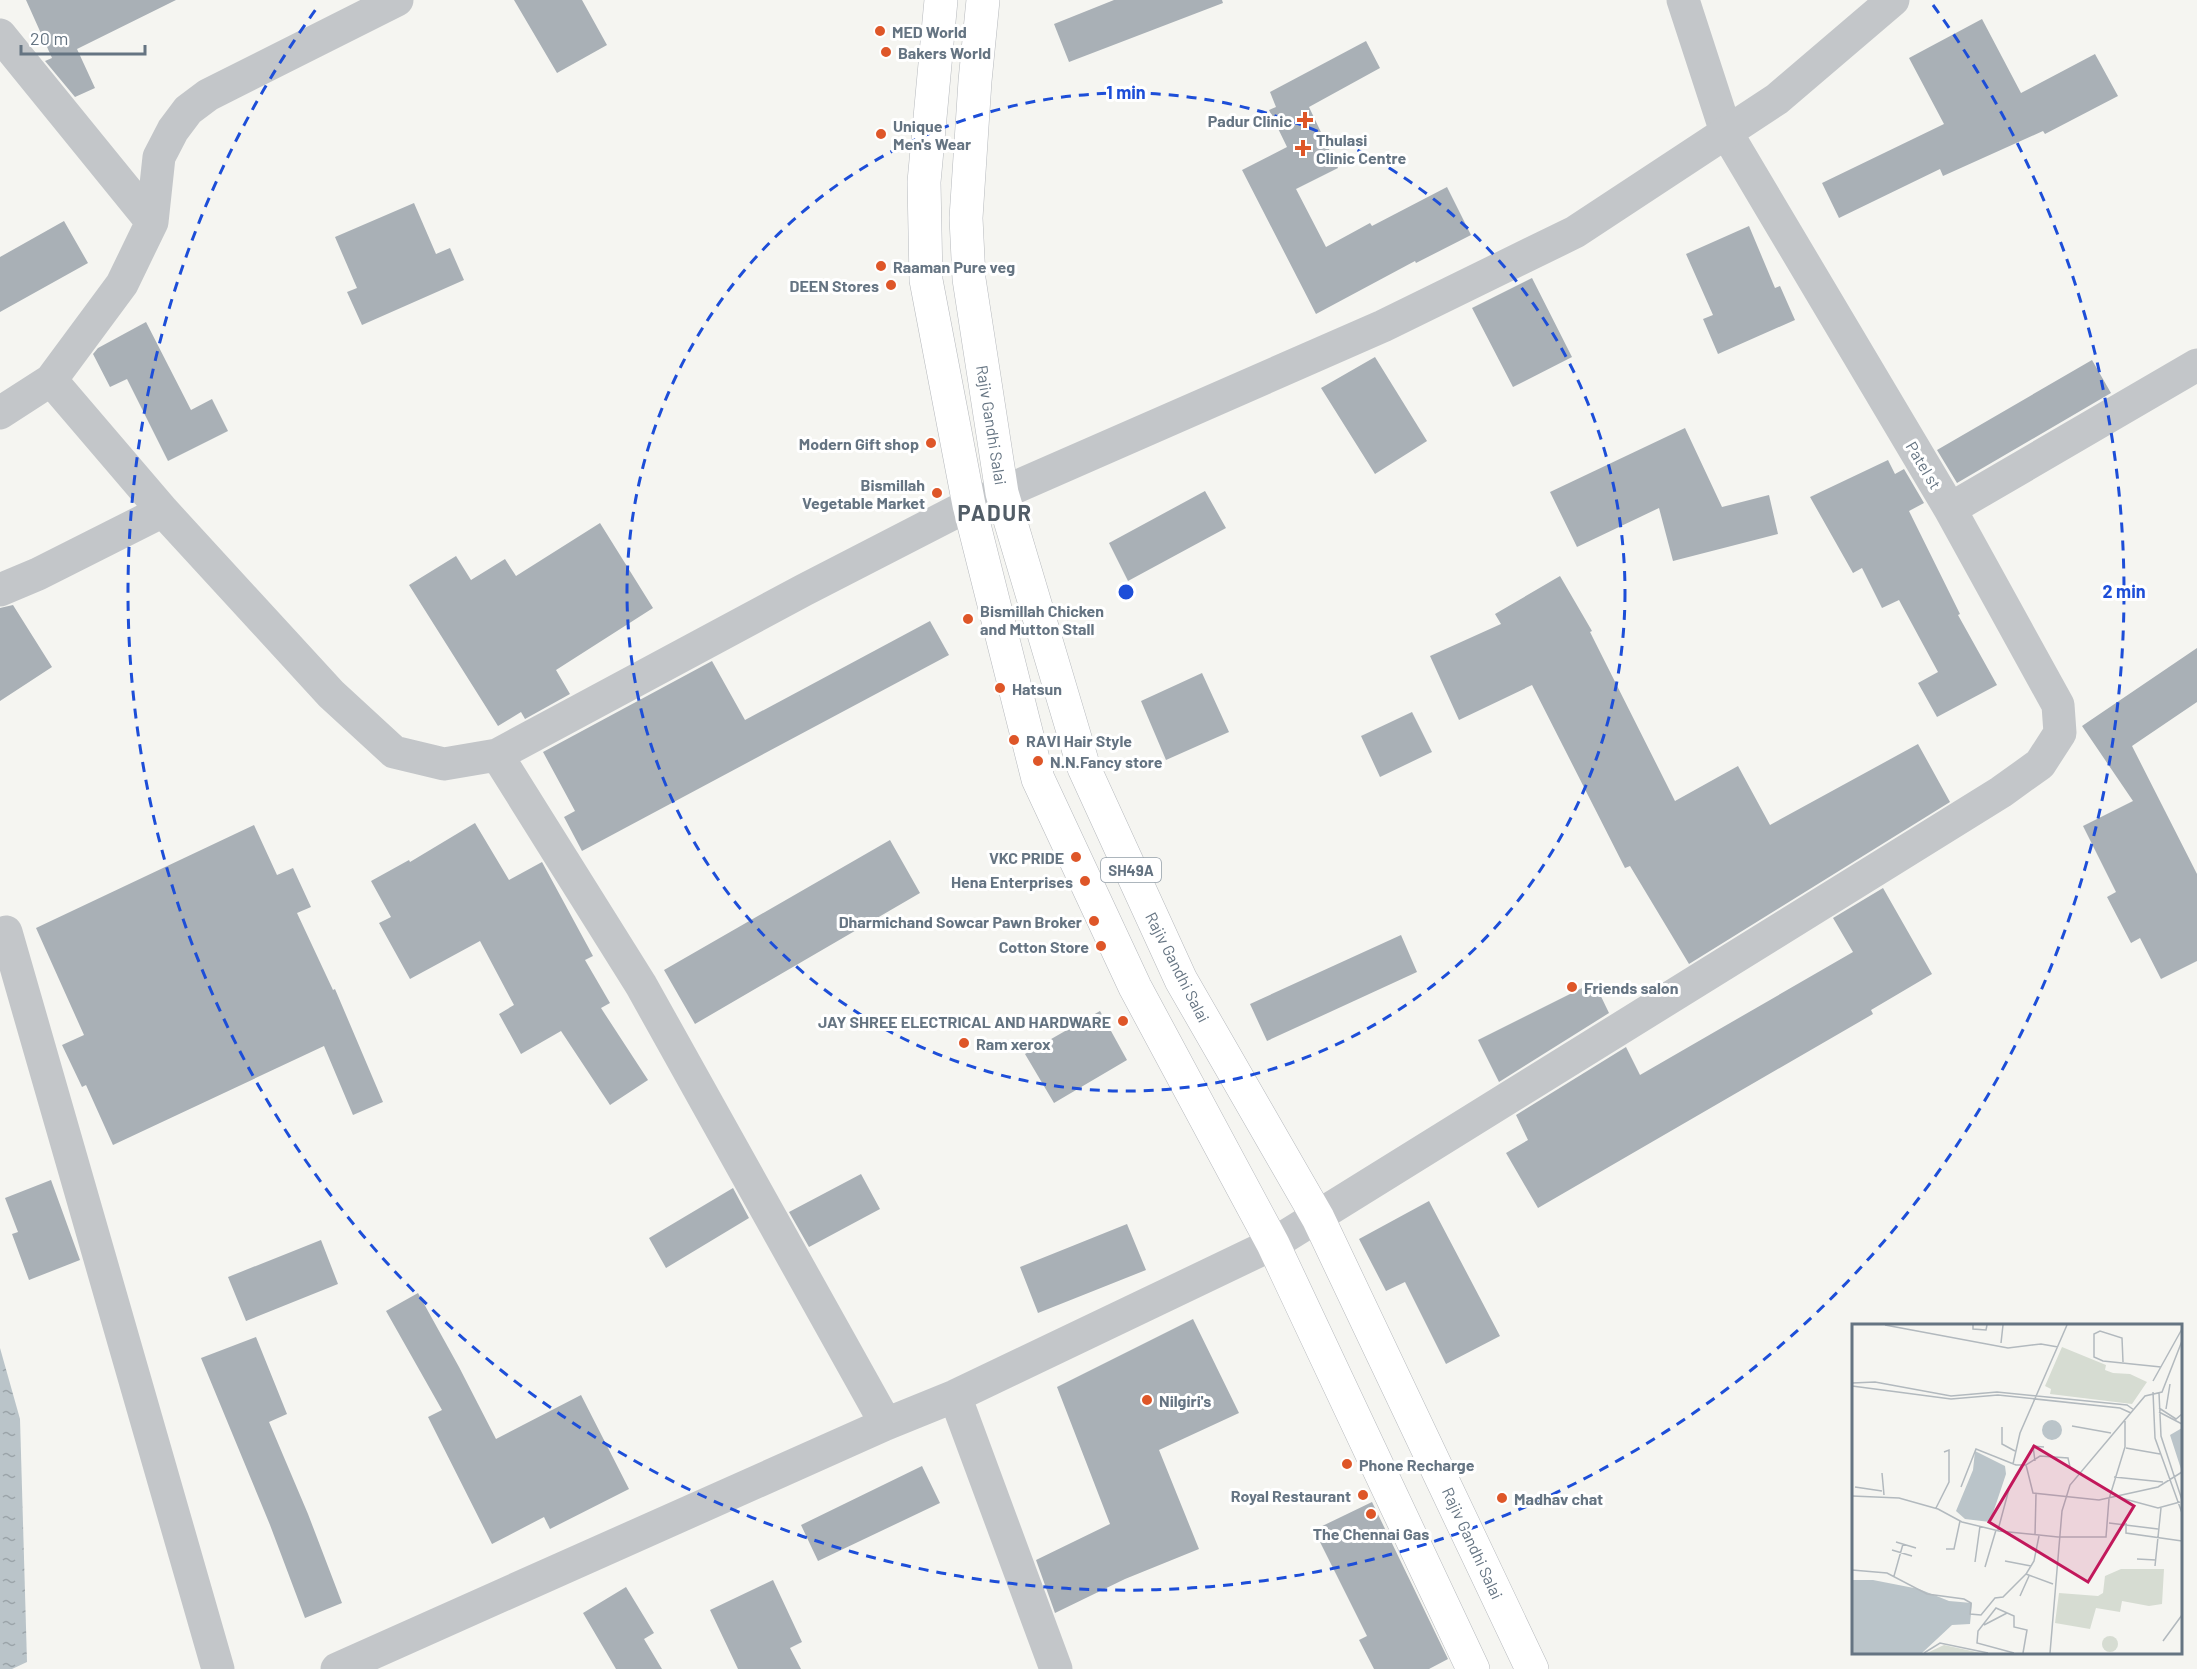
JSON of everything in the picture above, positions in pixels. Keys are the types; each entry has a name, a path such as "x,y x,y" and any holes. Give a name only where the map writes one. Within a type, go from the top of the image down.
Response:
{"main road":[{"name":"SH49A","path":"941,0 924,182 926,280 969,505 1038,779 1136,987 1273,1244 1473,1669"},
{"name":"Rajiv Gandhi Salai","path":"983,0 966,218 969,279 1002,493 1084,768 1181,980 1318,1218 1532,1669"}],"street":[{"path":"0,413 51,380 122,284 152,222 159,157 173,130 188,110 208,95 397,0"},
{"name":"Patel st","path":"337,1669 955,1395 1273,1244 2001,792 2040,764 2060,733 2058,705 1950,509 1726,132 1683,0"},
{"path":"51,380 163,511 331,694 394,752 444,764 497,755 804,590 969,505 1002,493 1383,326 1575,232 1777,99 1893,0"},
{"path":"0,35 152,222"},
{"path":"1950,509 2197,365"},
{"path":"0,590 38,574 163,511"},
{"path":"497,755 641,985 886,1424"},
{"path":"6,932 218,1669"},
{"path":"955,1395 1056,1669"}],"water":[{"path":"0,1348 20,1419 27,1662 12,1669 0,1669"}],"building":[{"path":"26,0 176,0 77,49 95,88 75,97 45,61 52,58"},
{"path":"514,0 582,0 607,45 557,73"},
{"path":"1114,0 1222,0 1223,3 1069,62 1054,24"},
{"path":"1982,19 2021,93 2095,54 2118,96 2045,134 2043,131 1943,176 1940,169 1839,218 1822,183 1944,124 1909,58"},
{"path":"1366,41 1380,68 1309,107 1338,168 1296,189 1326,247 1370,223 1372,226 1447,187 1471,235 1416,263 1415,261 1316,314 1242,170 1287,147 1269,110 1276,107 1270,92"},
{"path":"414,203 436,254 450,248 464,280 362,325 347,292 357,288 335,237"},
{"path":"64,221 88,263 0,312 0,257"},
{"path":"1749,226 1775,288 1780,286 1795,320 1718,354 1703,319 1713,315 1686,254"},
{"path":"1532,278 1572,357 1513,387 1472,308"},
{"path":"146,322 191,410 212,399 228,431 168,461 127,379 110,387 93,354 98,348"},
{"path":"1375,357 1427,441 1375,474 1321,388"},
{"path":"2092,360 2111,393 1957,483 1937,450"},
{"path":"1685,428 1722,507 1769,495 1778,534 1673,561 1659,508 1577,547 1550,492"},
{"path":"1888,460 1895,474 1904,469 1924,503 1909,511 1960,614 1958,615 1997,685 1937,717 1918,683 1938,672 1899,600 1882,608 1862,568 1853,573 1810,497"},
{"path":"1205,491 1226,528 1128,581 1109,543"},
{"path":"600,523 653,608 556,670 570,694 525,719 521,712 498,726 409,585 456,556 471,580 505,559 516,576"},
{"path":"1560,576 1592,631 1590,632 1675,801 1738,766 1770,825 1918,744 1950,802 1689,964 1630,866 1625,868 1532,685 1459,720 1430,656 1501,624 1495,614"},
{"path":"13,605 52,667 0,701 0,608"},
{"path":"930,621 949,655 582,851 564,817 575,811 543,752 712,661 745,720"},
{"path":"2197,648 2197,702 2132,746 2197,874 2197,961 2161,979 2140,938 2131,943 2107,897 2116,892 2083,826 2133,801 2082,726"},
{"path":"1202,673 1229,732 1166,760 1141,701"},
{"path":"1412,712 1432,752 1380,777 1361,736"},
{"path":"475,823 509,880 542,862 593,956 585,960 610,1003 601,1008 648,1080 610,1105 561,1031 521,1054 499,1014 514,1005 480,941 410,979 379,923 391,917 371,881 409,860 410,862"},
{"path":"254,825 277,875 293,868 311,907 297,913 333,990 335,989 383,1102 353,1115 324,1046 113,1145 86,1085 82,1087 62,1045 84,1035 36,928"},
{"path":"890,840 920,893 695,1024 664,970"},
{"path":"1883,888 1932,974 1871,1010 1873,1014 1538,1208 1506,1153 1528,1140 1516,1115 1626,1047 1640,1075 1853,952 1833,918"},
{"path":"1401,935 1417,972 1267,1041 1250,1004"},
{"path":"1594,982 1609,1013 1499,1082 1478,1040"},
{"path":"1100,1011 1127,1060 1054,1103 1025,1054"},
{"path":"861,1174 880,1209 809,1247 789,1212"},
{"path":"51,1180 80,1260 29,1280 12,1234 18,1232 5,1198"},
{"path":"733,1188 749,1218 666,1268 649,1238"},
{"path":"1429,1201 1500,1336 1446,1364 1405,1282 1386,1291 1359,1239"},
{"path":"1127,1224 1146,1270 1038,1313 1020,1267"},
{"path":"321,1240 338,1284 246,1321 228,1277"},
{"path":"418,1293 496,1439 581,1395 629,1489 550,1529 544,1517 492,1544 428,1417 442,1410 386,1311"},
{"path":"1193,1319 1239,1413 1159,1450 1199,1549 1125,1579 1055,1613 1036,1560 1110,1524 1057,1387"},
{"path":"256,1337 287,1414 269,1422 342,1603 305,1618 270,1525 201,1358"},
{"path":"922,1466 940,1503 818,1561 801,1525"},
{"path":"1372,1502 1448,1659 1429,1669 1374,1669 1359,1640 1367,1636 1314,1530"},
{"path":"773,1580 802,1642 790,1648 801,1669 738,1669 710,1610"},
{"path":"626,1587 654,1633 644,1639 662,1669 616,1669 583,1613"}],"place":[{"name":"MED World","path":"880,31"},
{"name":"Bakers World","path":"886,52"},
{"name":"Padur Clinic","path":"1305,120"},
{"name":"Unique Men's Wear","path":"881,134"},
{"name":"Thulasi Clinic Centre","path":"1303,148"},
{"name":"Raaman Pure veg","path":"881,266"},
{"name":"DEEN Stores","path":"891,285"},
{"name":"Modern Gift shop","path":"931,443"},
{"name":"Bismillah Vegetable Market","path":"937,493"},
{"name":"Bismillah Chicken and Mutton Stall","path":"968,619"},
{"name":"Hatsun","path":"1000,688"},
{"name":"RAVI Hair Style","path":"1014,740"},
{"name":"N.N.Fancy store","path":"1038,761"},
{"name":"VKC PRIDE","path":"1076,857"},
{"name":"Hena Enterprises","path":"1085,881"},
{"name":"Dharmichand Sowcar Pawn Broker","path":"1094,921"},
{"name":"Cotton Store","path":"1101,946"},
{"name":"Friends salon","path":"1572,987"},
{"name":"JAY SHREE ELECTRICAL AND HARDWARE","path":"1123,1021"},
{"name":"Ram xerox","path":"964,1043"},
{"name":"Nilgiri's","path":"1147,1400"},
{"name":"Phone Recharge","path":"1347,1464"},
{"name":"Royal Restaurant","path":"1363,1495"},
{"name":"Madhav chat","path":"1502,1498"},
{"name":"The Chennai Gas","path":"1371,1514"}],"district":[{"name":"PADUR","path":"995,512"}]}
